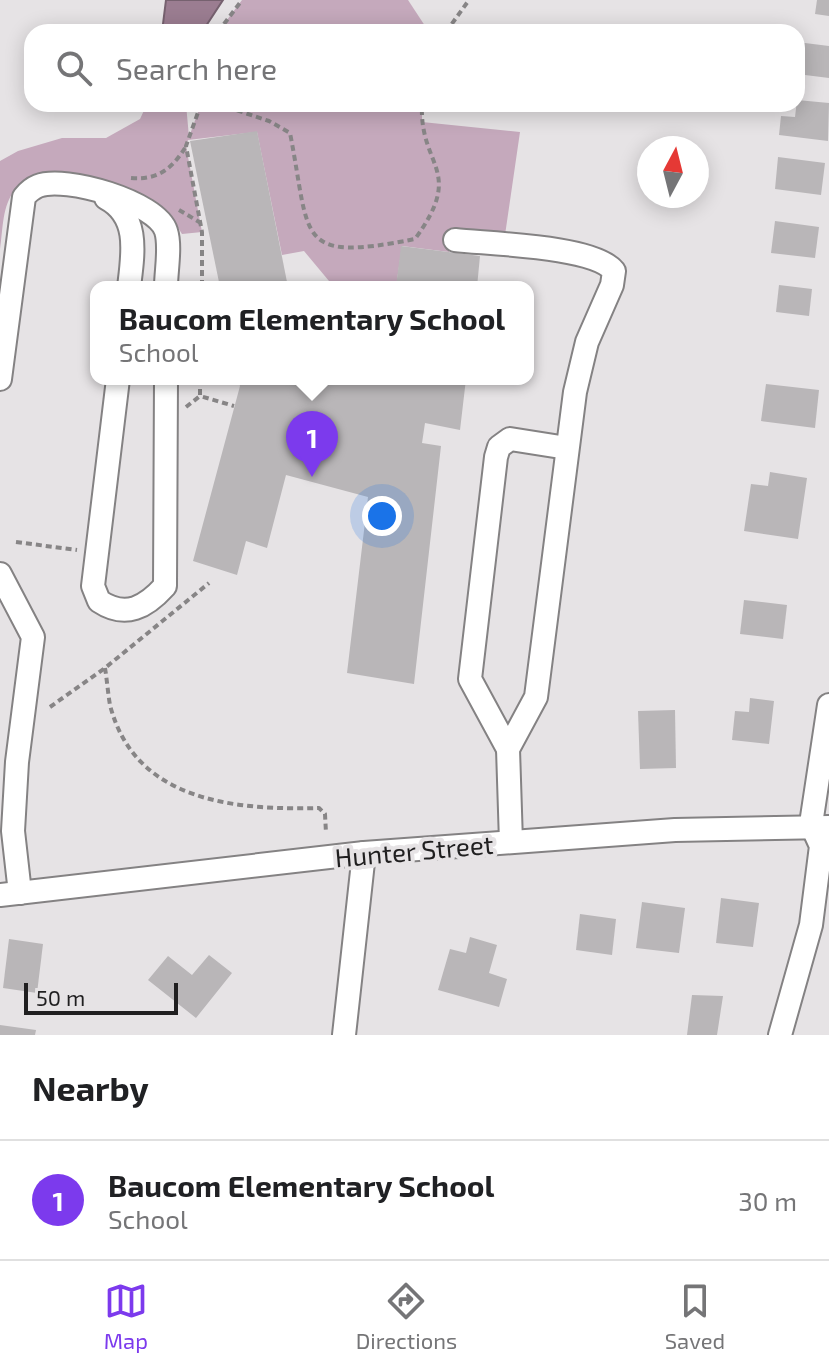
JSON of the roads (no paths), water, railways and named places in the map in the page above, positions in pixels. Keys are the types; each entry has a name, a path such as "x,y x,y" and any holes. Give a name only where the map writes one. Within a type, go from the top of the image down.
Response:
{"street":[{"path":"0,379 24,197 39,185 53,183 110,193 155,216 166,231 166,281"},
{"path":"87,188 114,202 126,215 133,235 129,281"},
{"path":"455,240 577,255 607,262 614,271 612,285 587,342 567,448 536,697 508,749"},
{"path":"117,385 93,586 99,601 124,611 149,604 165,586 166,385"},
{"path":"511,842 508,749 470,679 496,457 499,447 510,439 567,448"},
{"path":"0,574 33,637 17,762 10,894"},
{"path":"780,1035 811,925 821,846 829,705"},
{"name":"Hunter Street","path":"10,894 364,853 820,825"},
{"path":"344,1035 364,853"}],"place":[{"name":"Baucom Elementary School","path":"312,477"}]}
